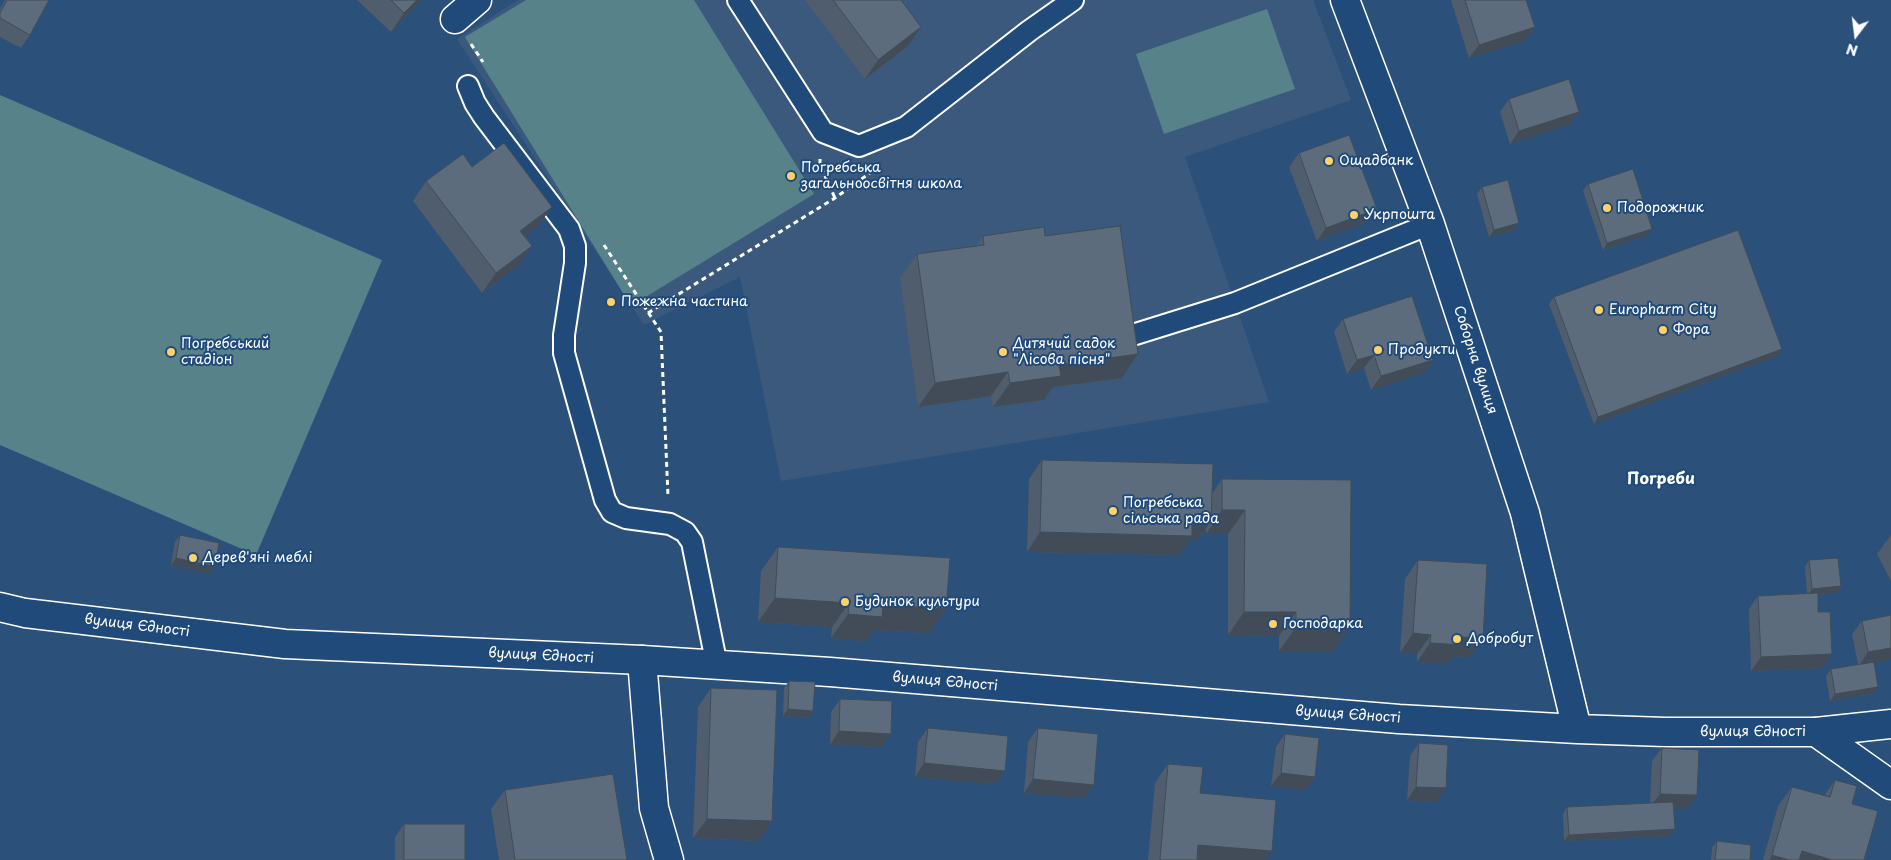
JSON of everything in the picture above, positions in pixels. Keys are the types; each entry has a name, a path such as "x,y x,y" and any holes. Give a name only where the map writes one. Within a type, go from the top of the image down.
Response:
{"main road":[{"path":"455,19 477,0"},
{"name":"Соборна вулиця","path":"1345,0 1400,140 1430,224 1524,513 1577,729"},
{"name":"вулиця Єдності","path":"0,608 25,613 285,644 642,660 830,672 1399,719 1665,732 1816,732 1891,724"},
{"path":"642,660 654,808 669,860"},
{"path":"1816,732 1891,785"}],"lane":[{"path":"738,0 823,132 859,146 906,127 1029,31 1073,0"},
{"path":"468,86 475,103 484,117 569,229 575,246 564,335 564,353 605,500 612,512 626,518 670,524 685,532 692,542 717,666"},
{"path":"1126,337 1235,303 1430,224"}],"path":[{"path":"823,132 820,165 835,198"},
{"path":"648,313 835,198 871,171"}],"shaded area":[{"path":"518,0 1313,0 1351,100 1185,157 1269,402 781,481 740,277 644,325 457,39"}],"green space":[{"path":"526,0 694,0 814,194 631,306 465,37"},
{"path":"1267,9 1295,89 1164,134 1136,54"},
{"name":"Погребський стадіон","path":"0,95 382,260 256,555 0,445"}],"building":[{"path":"7,0 49,0 30,35 0,18 0,13"},
{"path":"391,0 417,0 404,13"},
{"path":"833,0 901,0 921,27 878,60"},
{"path":"1465,0 1526,0 1535,27 1479,45"},
{"path":"1569,79 1579,112 1519,131 1509,99"},
{"path":"1349,135 1377,209 1326,228 1299,153"},
{"path":"504,143 552,207 520,231 532,246 496,273 426,181 463,154 472,167"},
{"path":"1633,169 1652,229 1607,243 1588,184"},
{"path":"1508,180 1519,223 1494,230 1482,187"},
{"path":"1120,226 1138,354 1059,365 1061,376 1010,383 1008,372 935,383 917,254 984,245 983,236 1044,227 1045,236"},
{"name":"Фора","path":"1738,230 1782,349 1598,417 1554,297"},
{"name":"Продукти","path":"1412,296 1433,360 1381,376 1374,355 1357,360 1343,319"},
{"name":"Погребська сільська рада","path":"1042,460 1213,464 1211,521 1192,520 1192,536 1040,532"},
{"path":"1222,479 1351,480 1350,627 1296,627 1296,612 1244,612 1245,510 1222,510"},
{"name":"Дерев'яні меблі","path":"180,535 219,543 215,567 176,558"},
{"path":"778,547 950,558 946,609 883,605 882,617 848,614 849,603 775,598"},
{"path":"1838,558 1841,586 1812,589 1809,560"},
{"path":"1418,560 1487,564 1483,638 1461,637 1461,645 1430,643 1431,635 1413,633"},
{"path":"1818,593 1818,612 1830,612 1832,654 1761,657 1758,596"},
{"path":"1891,615 1891,648 1868,652 1862,621"},
{"path":"1874,662 1878,687 1835,694 1831,669"},
{"path":"789,681 815,682 813,711 788,709"},
{"path":"711,688 777,690 772,821 707,819"},
{"path":"840,699 892,701 891,734 839,731"},
{"path":"928,728 1008,736 1005,771 924,763"},
{"path":"1038,728 1098,734 1094,785 1033,779"},
{"path":"1285,734 1319,738 1315,777 1281,773"},
{"path":"1419,743 1448,745 1446,788 1416,787"},
{"path":"1662,748 1699,750 1697,795 1660,794"},
{"path":"1168,764 1203,767 1200,793 1276,800 1272,851 1198,845 1197,860 1160,860"},
{"path":"613,774 627,860 515,860 505,790"},
{"path":"1835,780 1857,786 1852,804 1878,811 1864,860 1832,860 1802,851 1799,860 1789,860 1772,855 1792,787 1830,797"},
{"path":"1673,802 1675,829 1569,835 1567,807"},
{"path":"404,824 465,824 465,860 404,860"},
{"path":"1717,841 1751,845 1750,860 1715,860"}],"place":[{"name":"Ощадбанк","path":"1329,161"},
{"name":"Погребська загальноосвітня школа","path":"791,176"},
{"name":"Подорожник","path":"1607,208"},
{"name":"Укрпошта","path":"1354,215"},
{"name":"Пожежна частина","path":"611,302"},
{"name":"Europharm City","path":"1599,310"},
{"name":"Фора","path":"1663,330"},
{"name":"Продукти","path":"1378,350"},
{"name":"Погребський стадіон","path":"171,352"},
{"name":"Дитячий садок \"Лісова пісня\"","path":"1003,352"},
{"name":"Погребська сільська рада","path":"1113,511"},
{"name":"Дерев'яні меблі","path":"193,558"},
{"name":"Будинок культури","path":"845,602"},
{"name":"Господарка","path":"1273,624"},
{"name":"Добробут","path":"1457,639"}],"district":[{"name":"Погреби","path":"1661,480"}]}
